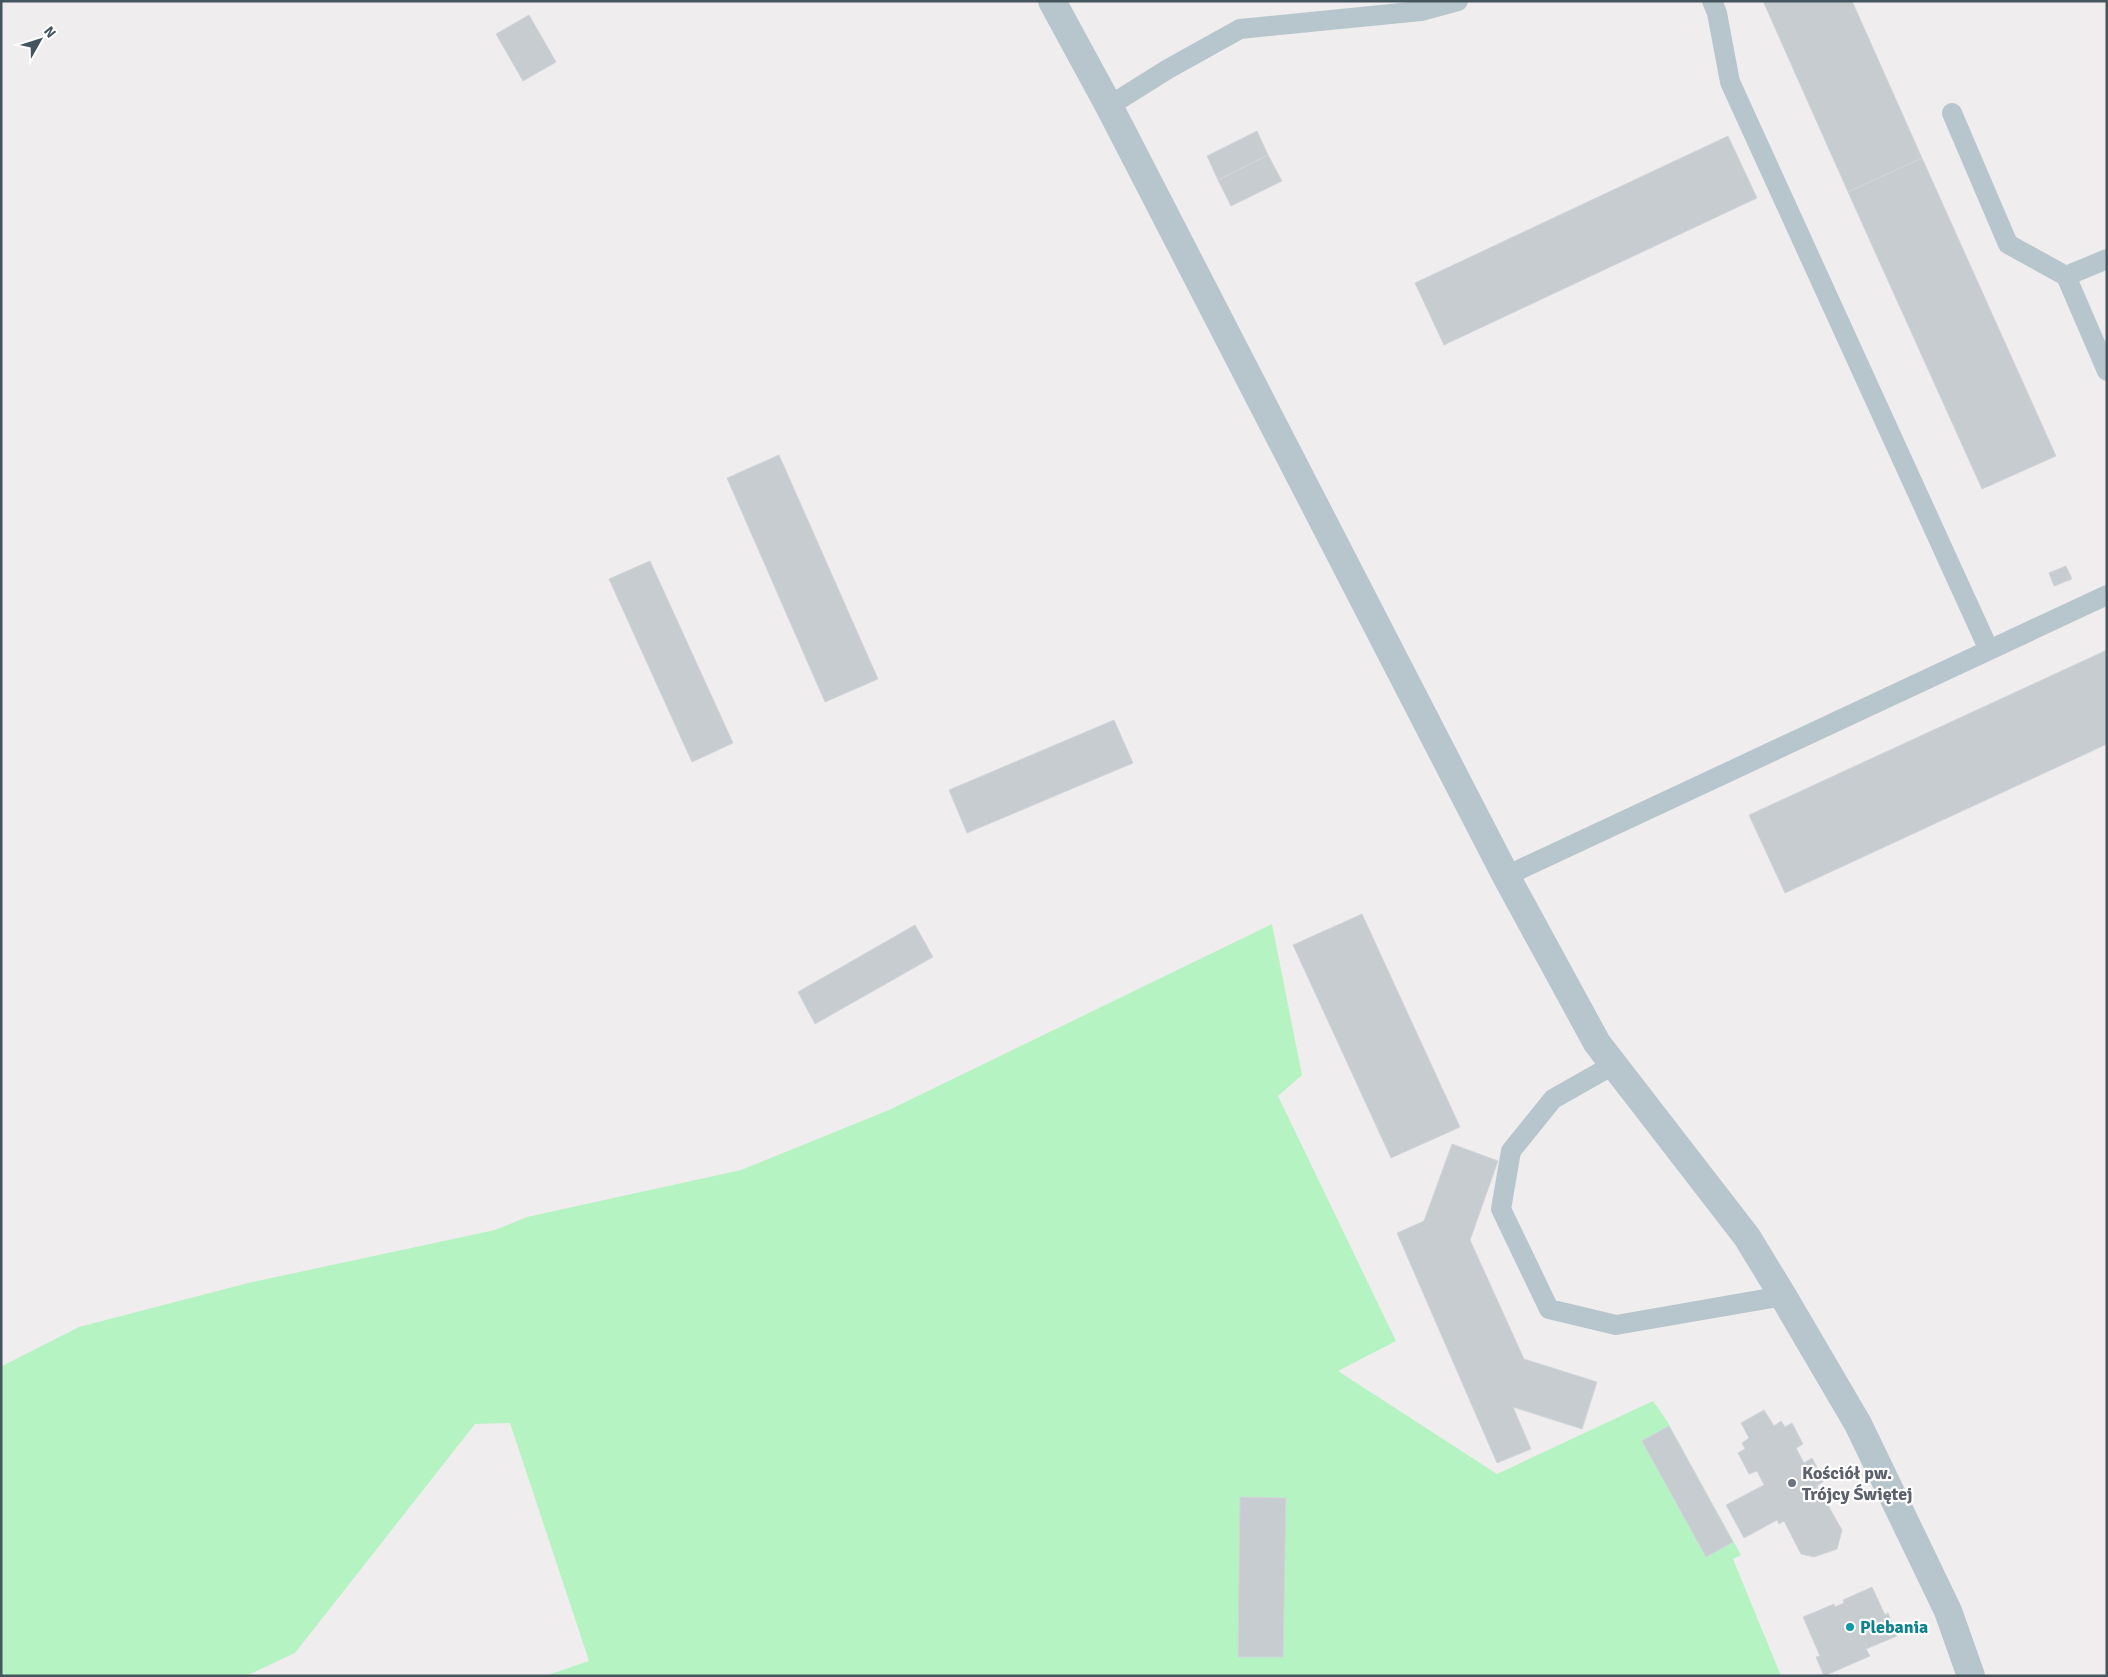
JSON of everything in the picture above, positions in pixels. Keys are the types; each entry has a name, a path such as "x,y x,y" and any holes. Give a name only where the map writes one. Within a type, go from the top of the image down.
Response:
{"street":[{"path":"1052,1 1109,106 1506,876 1597,1043 1747,1238 1783,1296 1858,1424 1948,1611 1971,1676"}],"lane":[{"path":"1109,106 1168,69 1240,29 1421,11 1458,1"},
{"path":"1712,1 1717,13 1730,82 1990,650"},
{"path":"1952,113 2008,244 2066,276 2107,371"},
{"path":"2066,276 2107,259"},
{"path":"1506,876 2107,594"},
{"path":"1613,1064 1554,1099 1511,1151 1501,1209 1548,1309 1616,1325 1783,1296"}],"green space":[{"path":"1272,924 1302,1075 1278,1096 1396,1341 1338,1371 1497,1474 1653,1401 1667,1421 1741,1555 1733,1559 1781,1676 545,1676 589,1661 510,1423 475,1424 295,1653 250,1674 236,1676 1,1676 1,1367 6,1364 79,1327 248,1283 495,1230 527,1217 741,1170 889,1110"}],"building":[{"path":"1763,1 1852,1 1922,158 1848,192"},
{"path":"529,15 556,62 523,81 496,34"},
{"path":"1257,131 1268,155 1218,180 1207,156"},
{"path":"1728,136 1757,198 1444,345 1415,283"},
{"path":"1268,155 1282,181 1231,206 1218,180"},
{"path":"1922,158 2056,456 1982,489 1848,192"},
{"path":"779,455 878,679 825,702 727,478"},
{"path":"650,561 733,743 692,762 609,579"},
{"path":"2066,566 2072,579 2054,586 2049,573"},
{"path":"2107,650 2107,744 1785,893 1749,815"},
{"path":"1114,720 1133,763 967,833 949,790"},
{"path":"1362,914 1460,1127 1391,1158 1293,945"},
{"path":"915,925 933,957 815,1024 798,992"},
{"path":"1452,1144 1498,1161 1470,1240 1524,1359 1597,1382 1582,1429 1513,1407 1531,1449 1497,1463 1397,1233 1424,1221"},
{"name":"Kościół pw. Trójcy Świętej","path":"1764,1410 1774,1426 1781,1421 1785,1427 1792,1423 1803,1444 1796,1448 1804,1463 1812,1458 1824,1481 1817,1486 1842,1530 1837,1549 1814,1557 1801,1554 1784,1521 1779,1524 1777,1520 1744,1538 1726,1505 1764,1485 1757,1471 1749,1474 1738,1453 1745,1449 1742,1443 1749,1438 1741,1423"},
{"path":"1669,1426 1733,1542 1706,1557 1642,1441"},
{"path":"1240,1497 1286,1498 1283,1657 1238,1657"},
{"name":"Plebania","path":"1872,1587 1885,1615 1888,1613 1897,1636 1866,1649 1870,1656 1824,1676 1816,1657 1820,1656 1803,1617 1834,1604 1835,1607 1844,1603 1843,1600"}],"place":[{"name":"Kościół pw. Trójcy Świętej","path":"1792,1483"},
{"name":"Plebania","path":"1850,1627"}]}
